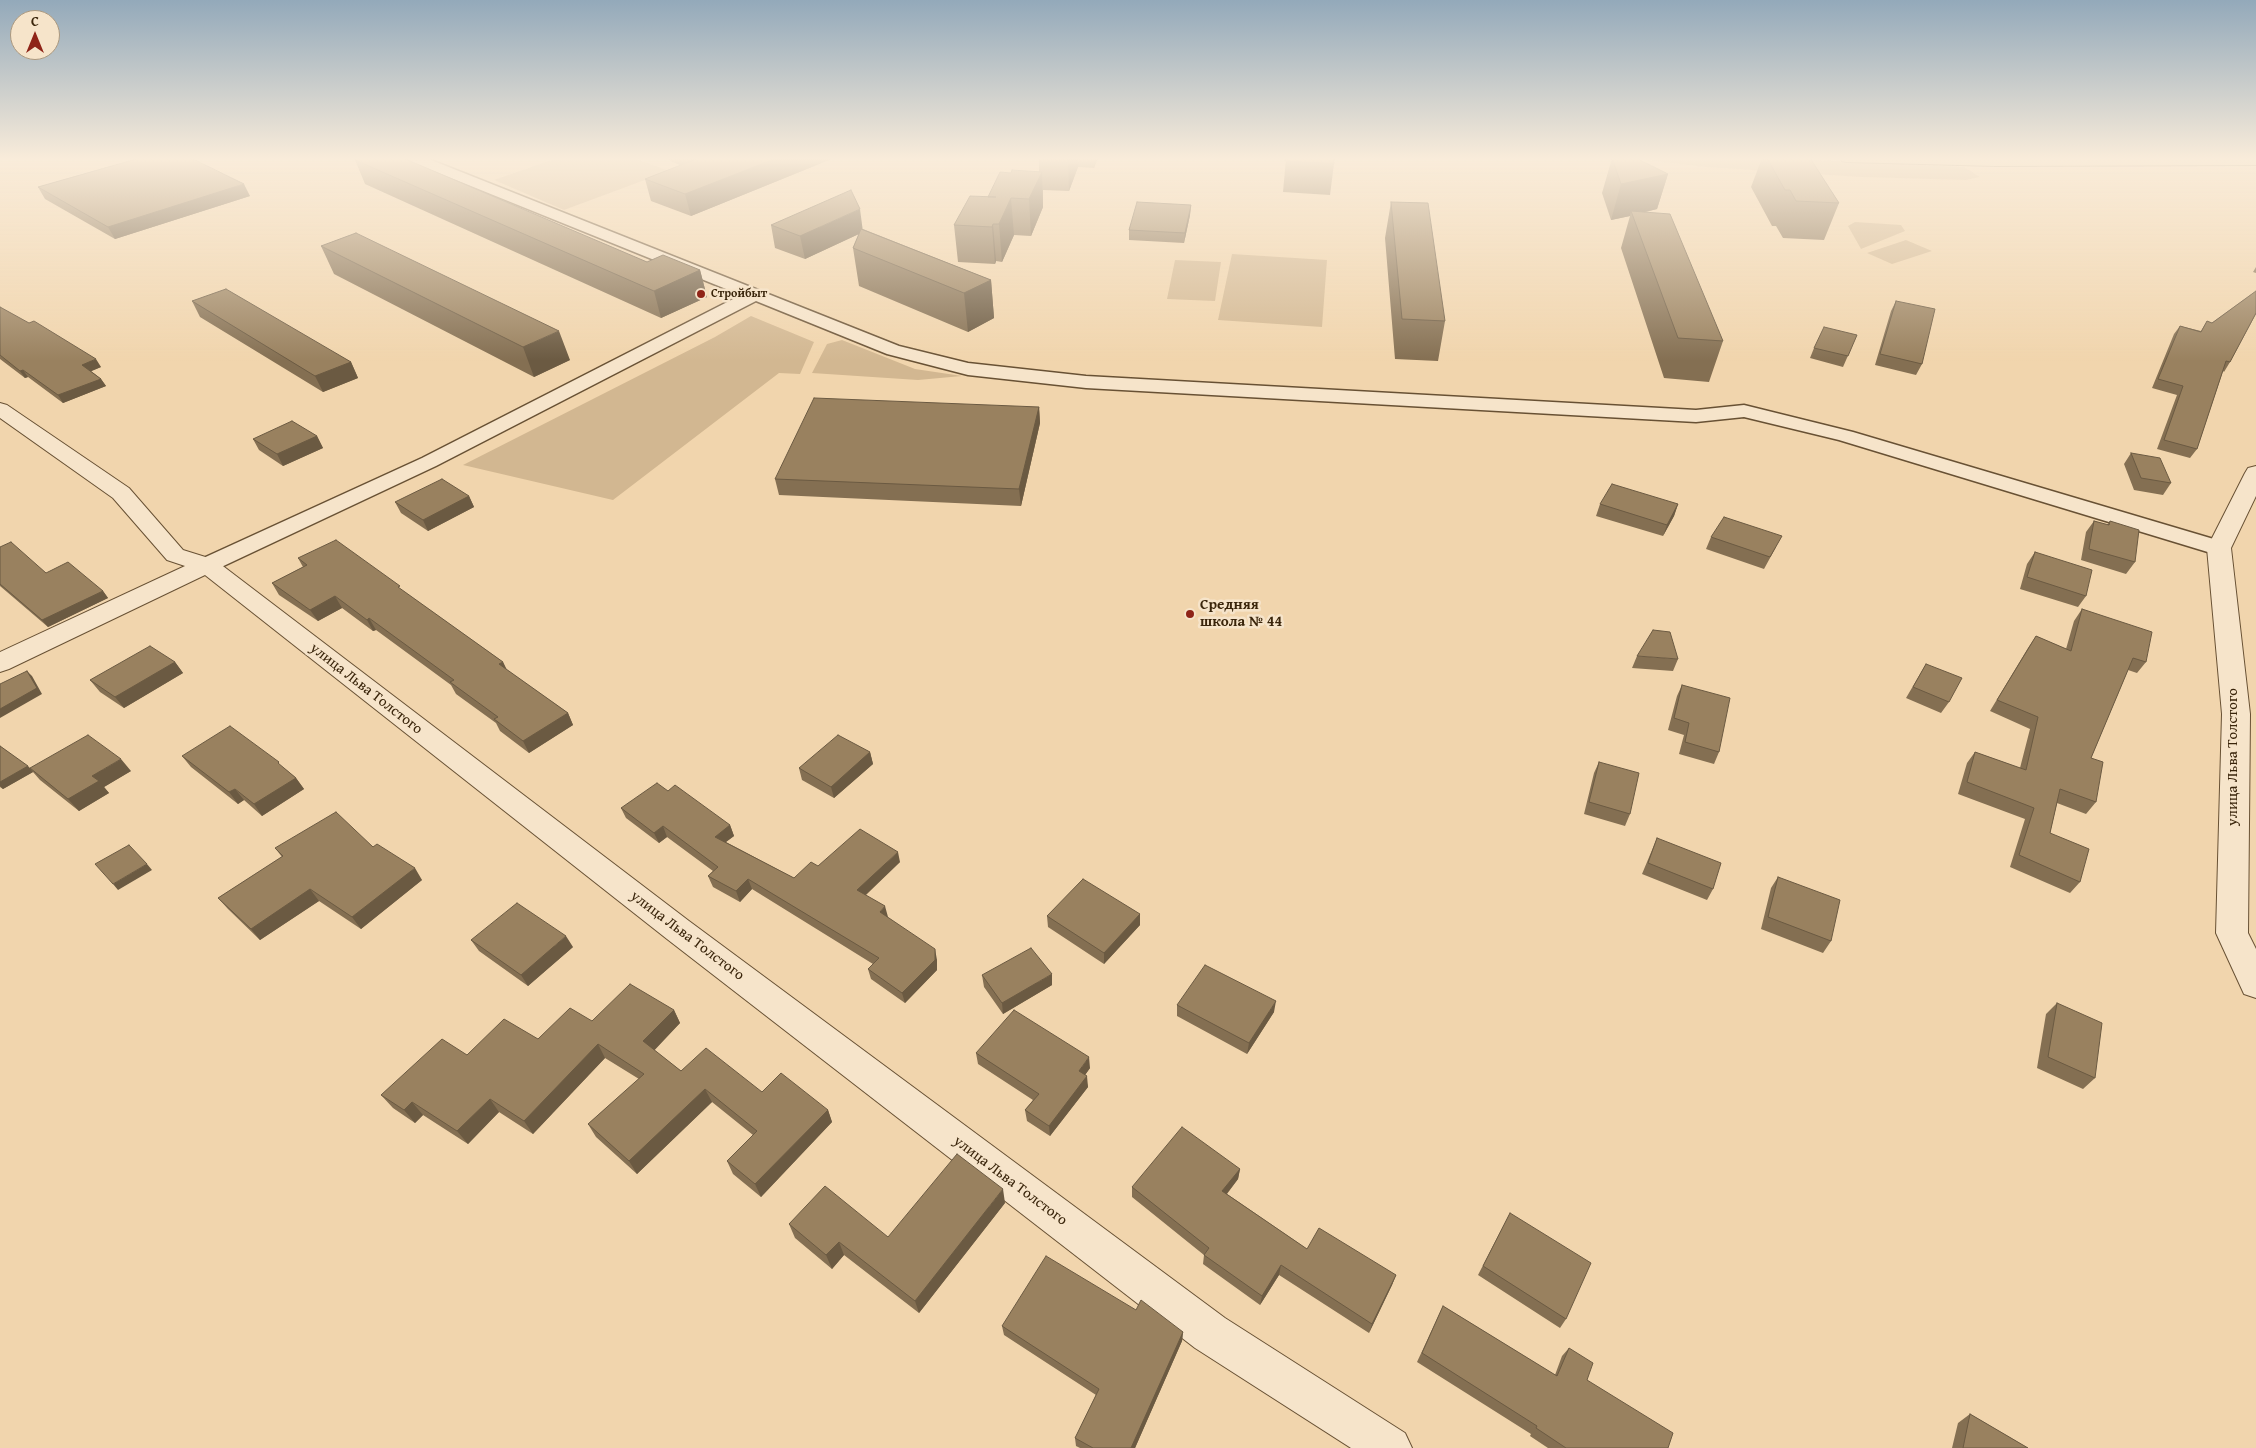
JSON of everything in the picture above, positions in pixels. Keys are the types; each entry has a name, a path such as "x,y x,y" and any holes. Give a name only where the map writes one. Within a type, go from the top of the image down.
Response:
{"street":[{"path":"582,226 893,350 968,369 1000,374 1086,382 1696,416 1744,411 1846,436 2219,548 2256,473"},
{"path":"0,663 429,462 755,295"},
{"name":"улица Льва Толстого","path":"0,409 121,493 175,555 207,565 678,930 1210,1333 1390,1448"},
{"name":"улица Льва Толстого","path":"2219,548 2236,714 2232,934 2256,984"}],"shaded area":[{"path":"1848,226 1901,226 1905,231 1861,249"},
{"path":"1906,240 1932,251 1892,264 1867,253"},
{"path":"1232,254 1327,260 1322,327 1218,320"},
{"path":"1175,260 1221,262 1215,301 1167,299"},
{"path":"751,316 814,342 800,374 779,373 613,500 463,465 715,337"},
{"path":"842,340 915,369 962,376 918,380 812,373 827,344"}],"building":[{"path":"505,226 562,226 647,262 663,255 700,270 654,291"},
{"path":"773,226 823,226 800,236"},
{"path":"965,226 992,226 992,227"},
{"path":"1130,226 1187,226 1185,233 1129,230"},
{"path":"1393,226 1431,226 1445,321 1402,319"},
{"path":"1636,226 1675,226 1723,341 1678,338"},
{"path":"861,229 991,280 964,293 853,248"},
{"path":"356,233 559,331 523,347 321,246"},
{"path":"226,289 351,362 315,376 192,301"},
{"path":"2256,291 2256,313 2230,362 2226,361 2197,449 2164,440 2183,386 2158,379 2180,326 2201,332 2207,321 2212,323"},
{"path":"1896,301 1935,309 1922,364 1880,354"},
{"path":"0,307 29,323 34,321 96,359 82,365 101,379 58,395 23,370 20,371 0,355"},
{"path":"1824,327 1857,335 1848,356 1814,348"},
{"path":"814,398 1039,407 1019,489 775,479"},
{"path":"292,421 317,436 277,454 253,439"},
{"path":"2131,453 2160,458 2171,483 2141,478"},
{"path":"442,479 469,496 423,520 395,502"},
{"path":"1612,484 1678,504 1667,525 1600,504"},
{"path":"1724,517 1782,536 1770,557 1711,537"},
{"path":"2094,521 2109,525 2110,521 2139,530 2135,562 2089,549"},
{"path":"336,540 503,662 499,664 568,713 523,741 494,719 498,717 450,682 454,680 369,618 367,620 335,596 310,610 272,583 307,565 298,558"},
{"path":"11,542 46,573 68,562 103,591 42,620 0,584 0,547"},
{"path":"2035,552 2092,570 2086,596 2027,577"},
{"path":"2082,609 2152,632 2146,662 2133,658 2091,758 2103,762 2096,802 2060,789 2050,833 2089,849 2080,882 2019,855 2034,808 1967,782 1975,752 2026,770 2038,717 1997,700 2036,636 2071,651"},
{"path":"1653,630 1670,632 1678,659 1637,656"},
{"path":"150,646 175,662 115,697 90,680"},
{"path":"1926,664 1962,678 1949,702 1913,687"},
{"path":"27,671 37,688 0,709 0,684"},
{"path":"1682,685 1730,698 1719,752 1685,742 1689,723 1674,718"},
{"path":"230,726 279,762 296,778 254,804 235,789 229,792 182,756"},
{"path":"88,735 121,759 92,776 99,781 68,799 30,768"},
{"path":"838,735 870,752 831,787 799,768"},
{"path":"0,746 28,766 0,782"},
{"path":"1599,762 1639,773 1630,814 1589,802"},
{"path":"657,783 668,791 675,785 730,825 715,837 794,878 811,862 818,866 860,829 898,852 857,890 885,906 880,912 935,949 935,960 902,993 868,969 879,958 748,879 736,891 708,876 718,867 663,826 654,833 621,808"},
{"path":"336,812 373,847 377,844 415,868 352,917 310,889 251,929 218,898 283,856 275,848"},
{"path":"1657,838 1721,863 1713,889 1648,863"},
{"path":"129,845 147,864 113,884 95,864"},
{"path":"1778,877 1840,900 1831,941 1768,917"},
{"path":"1083,879 1140,914 1104,953 1047,916"},
{"path":"517,903 566,936 521,975 471,940"},
{"path":"1031,948 1052,974 1002,1003 982,975"},
{"path":"1205,965 1276,1001 1249,1043 1177,1005"},
{"path":"630,984 674,1010 643,1041 681,1071 706,1048 762,1092 781,1073 828,1110 755,1184 727,1161 757,1131 705,1089 629,1161 588,1124 644,1074 598,1044 524,1121 490,1099 457,1131 412,1102 404,1110 381,1095 442,1039 467,1055 504,1019 538,1039 570,1008 592,1021"},
{"path":"2057,1003 2102,1023 2095,1078 2048,1057"},
{"path":"1014,1010 1089,1057 1079,1071 1087,1076 1049,1126 1025,1110 1039,1094 976,1053"},
{"path":"1182,1127 1240,1169 1222,1191 1307,1249 1319,1228 1396,1275 1372,1324 1281,1265 1262,1296 1204,1255 1209,1248 1132,1187"},
{"path":"957,1154 1003,1189 915,1301 839,1242 826,1255 789,1224 825,1186 888,1237"},
{"path":"1510,1213 1591,1263 1566,1319 1483,1266"},
{"path":"1046,1256 1136,1310 1141,1300 1183,1332 1131,1448 1093,1448 1075,1438 1099,1389 1002,1326"},
{"path":"1443,1306 1557,1376 1569,1348 1593,1363 1587,1380 1673,1433 1668,1448 1566,1448 1536,1428 1537,1426 1422,1353"},
{"path":"1970,1414 2028,1448 1963,1448"}],"place":[{"name":"Стройбыт","path":"701,294"},
{"name":"Средняя школа № 44","path":"1190,614"}]}
